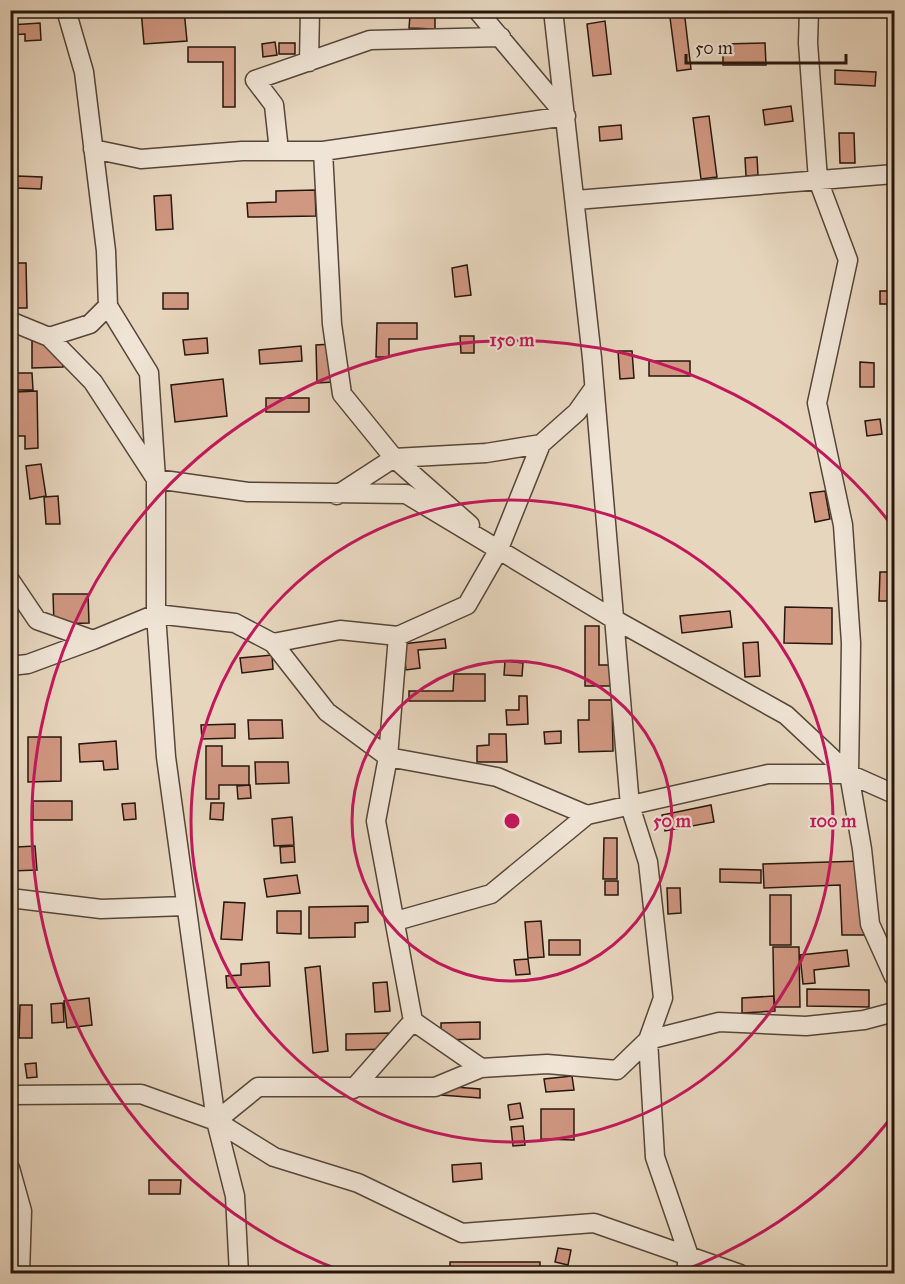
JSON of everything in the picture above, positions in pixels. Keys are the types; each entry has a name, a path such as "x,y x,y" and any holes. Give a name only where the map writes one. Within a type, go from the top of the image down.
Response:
{"street":[{"path":"66,10 84,72 106,251 108,306 149,373 156,479 156,614 168,780 216,1121 235,1196 239,1274"},
{"path":"309,62 310,10"},
{"path":"477,10 566,116"},
{"path":"553,10 576,200 630,806 648,862 663,998 648,1040 655,1157 688,1253 686,1274"},
{"path":"809,10 808,44 818,180 848,260 817,403 843,525 851,643 849,774 862,849 870,924 894,977"},
{"path":"279,151 274,105 255,80 370,40 501,37"},
{"path":"93,149 141,159 242,151 323,152 566,116"},
{"path":"323,152 332,312 342,394 394,458 436,492 498,551"},
{"path":"576,200 894,174"},
{"path":"49,337 90,324 108,306"},
{"path":"10,321 49,337 93,382 156,479 248,492 337,495 406,494 612,618 786,715 849,774 894,794"},
{"path":"273,643 340,630 398,636 467,605 498,551 541,444 577,412 594,388"},
{"path":"337,495 394,458 486,453 541,444"},
{"path":"10,580 37,621 93,640"},
{"path":"10,666 28,664 156,614 235,623 273,643 327,712 388,757 496,777 587,815"},
{"path":"398,636 388,757 376,822 413,1021 481,1068"},
{"path":"396,921 491,894 587,815 768,774 849,774"},
{"path":"10,897 101,909 185,906"},
{"path":"216,1121 258,1087 353,1089 435,1087 481,1068 547,1064 617,1070 648,1040 718,1022 806,1026 864,1020 894,1012"},
{"path":"353,1089 413,1021"},
{"path":"10,1095 141,1094 216,1121 274,1157 358,1183 462,1233 594,1223 688,1253 740,1274"},
{"path":"10,1168 21,1211 20,1274"}],"building":[{"path":"141,10 184,10 187,41 144,44"},
{"path":"669,10 684,10 691,69 677,71"},
{"path":"410,15 435,16 435,29 409,28"},
{"path":"605,21 611,74 593,76 587,24"},
{"path":"40,23 41,40 25,41 25,34 10,35 10,25"},
{"path":"275,42 277,55 263,57 262,44"},
{"path":"279,43 295,43 295,54 279,54"},
{"path":"765,43 766,65 723,65 723,44"},
{"path":"188,47 235,47 235,107 223,107 223,62 188,62"},
{"path":"835,70 876,72 875,86 835,84"},
{"path":"791,106 793,121 765,125 763,110"},
{"path":"709,116 717,177 701,179 693,118"},
{"path":"621,125 622,139 600,141 599,127"},
{"path":"839,133 854,133 855,163 840,163"},
{"path":"757,157 758,175 746,176 745,158"},
{"path":"17,176 42,177 41,189 16,188"},
{"path":"315,190 316,216 248,217 247,203 276,202 276,191"},
{"path":"171,195 173,229 156,230 154,196"},
{"path":"11,263 26,263 27,308 10,308"},
{"path":"467,265 471,295 455,297 452,268"},
{"path":"880,291 894,291 894,304 880,304"},
{"path":"163,293 188,293 188,309 163,309"},
{"path":"377,323 417,323 417,339 389,339 389,357 376,357"},
{"path":"460,336 474,336 474,353 461,353"},
{"path":"207,338 208,353 185,355 183,340"},
{"path":"32,341 63,341 63,367 32,368"},
{"path":"332,344 333,382 317,383 316,345"},
{"path":"301,346 302,361 260,364 259,350"},
{"path":"618,351 632,351 634,378 620,379"},
{"path":"649,361 690,361 690,376 649,376"},
{"path":"860,362 874,363 874,387 860,387"},
{"path":"10,373 32,373 33,390 10,390"},
{"path":"223,379 227,416 175,422 171,385"},
{"path":"37,391 38,448 25,449 25,436 10,436 10,424 16,424 16,392"},
{"path":"266,398 309,398 309,412 266,412"},
{"path":"880,419 882,434 867,436 865,421"},
{"path":"41,464 46,496 30,499 26,466"},
{"path":"825,491 830,519 815,522 810,493"},
{"path":"58,496 60,524 46,524 44,497"},
{"path":"880,572 894,572 894,601 879,601"},
{"path":"53,594 88,594 89,623 54,624"},
{"path":"785,607 832,608 832,644 784,643"},
{"path":"730,611 732,627 682,633 680,616"},
{"path":"585,626 599,626 599,665 610,665 610,686 585,686"},
{"path":"445,639 446,648 418,650 420,668 406,670 403,644"},
{"path":"758,642 760,676 745,677 743,643"},
{"path":"272,655 273,669 242,673 240,658"},
{"path":"505,661 523,663 522,676 504,675"},
{"path":"454,674 485,674 485,701 409,701 409,691 453,691"},
{"path":"519,696 527,696 528,724 507,725 506,710 519,710"},
{"path":"589,700 612,700 613,751 579,752 578,720 589,720"},
{"path":"248,720 282,720 283,738 249,739"},
{"path":"235,724 235,738 202,739 201,725"},
{"path":"561,731 561,743 545,744 544,732"},
{"path":"489,734 506,734 507,762 477,762 477,746 489,745"},
{"path":"28,737 61,737 61,781 28,782"},
{"path":"116,741 118,769 104,770 103,761 80,762 79,744"},
{"path":"206,746 222,746 222,766 249,766 249,785 219,785 219,799 206,799"},
{"path":"255,762 288,762 289,783 256,784"},
{"path":"250,785 251,798 238,799 237,786"},
{"path":"33,801 72,801 72,820 33,820"},
{"path":"135,803 136,819 124,820 122,804"},
{"path":"211,803 224,803 223,820 210,819"},
{"path":"711,805 714,822 665,831 662,815"},
{"path":"10,817 15,817 17,847 35,846 37,870 10,871"},
{"path":"292,817 294,845 274,846 272,819"},
{"path":"604,838 617,838 617,879 603,879"},
{"path":"294,846 295,862 281,863 280,847"},
{"path":"862,861 864,935 842,935 840,885 764,888 763,864"},
{"path":"720,869 761,870 761,883 720,882"},
{"path":"297,875 300,893 267,897 264,879"},
{"path":"605,881 618,881 618,895 605,895"},
{"path":"667,888 680,888 681,913 668,914"},
{"path":"770,895 791,895 791,945 770,945"},
{"path":"224,902 245,903 242,940 221,939"},
{"path":"368,906 368,922 355,923 355,937 309,938 309,907"},
{"path":"277,911 301,911 301,934 277,933"},
{"path":"541,921 544,957 528,958 525,922"},
{"path":"549,940 580,940 580,955 549,955"},
{"path":"773,947 799,947 800,1007 774,1007"},
{"path":"847,950 849,966 814,970 815,983 803,984 800,955"},
{"path":"528,959 530,974 516,975 514,960"},
{"path":"269,962 270,986 227,988 226,976 241,975 241,964"},
{"path":"320,966 328,1051 313,1053 305,968"},
{"path":"387,982 390,1011 375,1012 373,983"},
{"path":"807,989 869,990 869,1007 807,1006"},
{"path":"774,996 775,1011 742,1013 742,998"},
{"path":"89,998 92,1025 67,1028 64,1001"},
{"path":"63,1003 64,1022 52,1023 51,1004"},
{"path":"20,1005 32,1005 32,1038 19,1038"},
{"path":"480,1022 480,1039 441,1040 441,1023"},
{"path":"391,1033 391,1049 346,1050 346,1034"},
{"path":"36,1063 37,1077 27,1078 25,1064"},
{"path":"572,1076 574,1090 546,1092 544,1079"},
{"path":"442,1086 480,1089 480,1098 441,1095"},
{"path":"520,1103 523,1118 510,1120 508,1105"},
{"path":"541,1109 574,1109 574,1140 541,1139"},
{"path":"523,1126 525,1145 513,1146 511,1127"},
{"path":"481,1163 482,1179 453,1182 452,1165"},
{"path":"149,1180 181,1180 180,1194 149,1194"},
{"path":"558,1248 571,1250 568,1265 555,1262"},
{"path":"450,1262 540,1262 540,1274 450,1274"}]}
